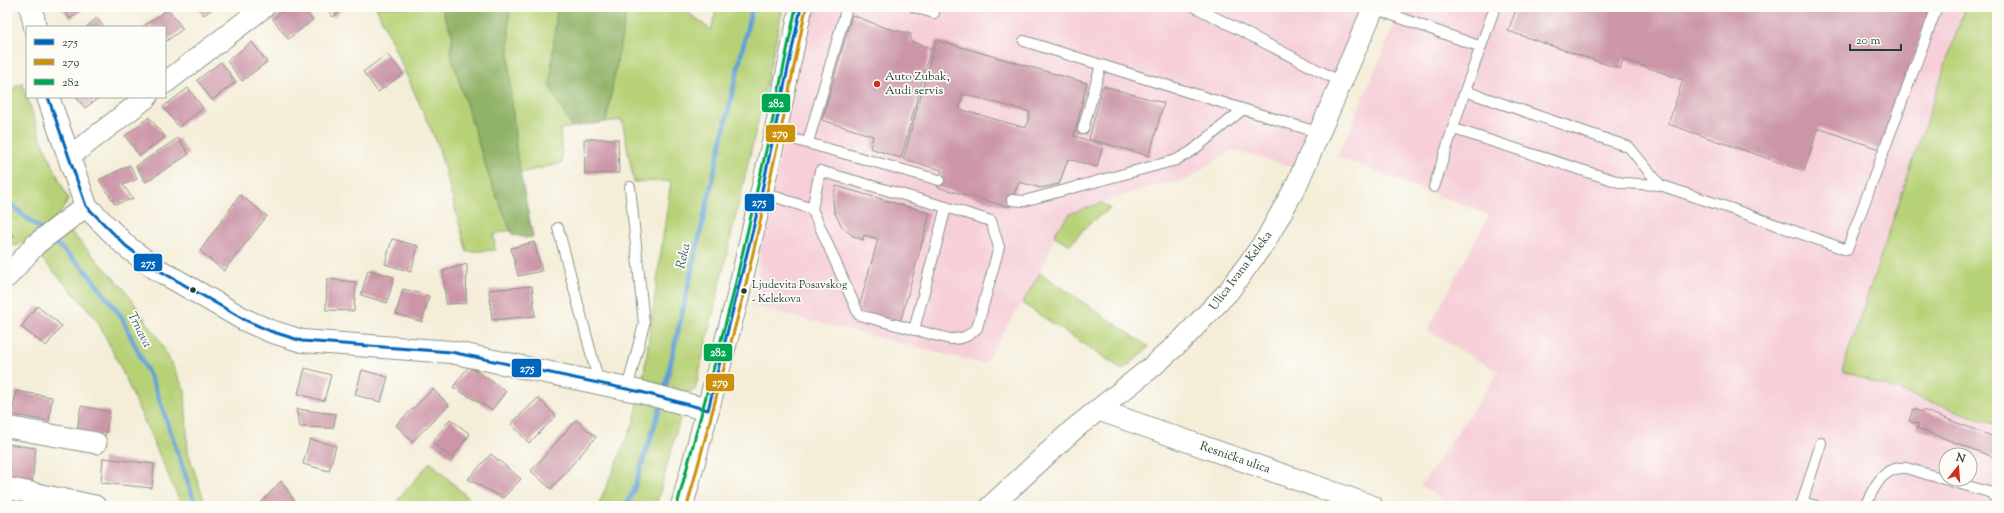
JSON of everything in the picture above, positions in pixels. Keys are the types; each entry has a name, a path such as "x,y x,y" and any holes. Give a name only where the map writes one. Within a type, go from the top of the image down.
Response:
{"street":[{"path":"31,7 35,26"},
{"path":"166,83 264,7"},
{"path":"682,506 738,300 762,195 801,7"},
{"name":"Ulica Ivana Keleka","path":"991,506 1074,429 1099,410 1183,339 1228,292 1270,234 1296,186 1374,7"},
{"path":"48,98 86,206 126,246 156,268 194,292 270,331 302,341 451,352 634,390 708,410"},
{"path":"69,158 146,98"},
{"path":"7,277 36,244 86,206"},
{"name":"Resnička ulica","path":"1099,410 1372,506"},
{"path":"7,427 96,443"},
{"path":"7,488 95,506"}],"lane":[{"path":"808,142 847,7"},
{"path":"914,7 934,13"},
{"path":"1374,7 1480,47"},
{"path":"1434,188 1465,91 1495,7"},
{"path":"1454,129 1622,183 1660,185 1847,250 1938,7"},
{"path":"1198,8 1341,82"},
{"path":"1024,41 1320,133"},
{"path":"1084,129 1100,65"},
{"path":"1465,91 1629,146 1660,185"},
{"path":"1012,200 1024,201 1176,160 1192,151 1242,110"},
{"path":"775,134 808,142 939,180"},
{"path":"820,171 991,221 999,247 977,328 971,335 963,339 950,339 858,315 812,209 820,171"},
{"path":"630,187 644,324 634,390"},
{"path":"762,195 776,197 812,209"},
{"path":"914,330 946,207"},
{"path":"558,228 599,383"},
{"path":"1816,506 1802,504 1821,443"},
{"path":"1865,506 1877,482 1887,471 1897,467 1906,468 1992,493 1997,499"}],"shaded area":[{"path":"812,7 1366,7 1297,168 1232,150 1201,169 1189,179 1147,188 1071,213 1057,230 1040,273 984,364 752,306 758,283 759,253"},
{"path":"1402,7 1965,7 1842,371 1997,425 1997,506 1450,506 1421,485 1499,372 1427,331 1489,215 1338,157"}],"green space":[{"path":"376,7 441,7 453,37 450,52 490,180 511,230 494,234 495,250 467,252 438,145"},
{"path":"441,7 509,7 509,71 517,157 533,237 525,238 512,234 490,180 450,52 453,36"},
{"path":"509,7 557,7 550,87 572,127 560,129 562,163 520,173 516,152 512,111"},
{"path":"557,7 627,7 606,122 572,127 550,87"},
{"path":"627,7 681,7 711,30 717,7 783,7 762,104 695,390 689,392 643,380 671,181 634,182 622,120 606,122"},
{"path":"1965,7 1997,7 1997,425 1842,371"},
{"path":"22,82 26,98 27,98 41,139 68,199 59,214 53,220 39,232 16,246 7,242 7,93"},
{"path":"1102,203 1110,209 1089,223 1070,245 1054,236 1071,213"},
{"path":"70,231 125,290 160,341 185,391 188,452 206,506 182,506 119,364 96,318 42,259 36,256 40,249"},
{"path":"1040,273 1149,347 1123,370 1022,303"},
{"path":"639,399 682,411 656,506 598,506 634,422"},
{"path":"430,462 477,506 393,506"}],"building":[{"path":"61,7 86,7 70,19"},
{"path":"197,7 215,7 204,15"},
{"path":"289,7 302,7 313,20 288,39 273,19"},
{"path":"325,7 346,7 333,17"},
{"path":"1517,7 1931,7 1882,150 1818,128 1804,171 1668,124 1683,80 1623,59 1620,69 1508,31"},
{"path":"168,9 183,29 166,41 166,26 144,26"},
{"name":"Auto Zubak, Audi servis","path":"852,15 883,27 911,34 910,41 931,48 901,158 870,148 873,136 822,120"},
{"path":"97,18 103,26 87,26"},
{"path":"936,40 1087,83 1074,136 1103,145 1097,167 1068,159 1059,184 1041,188 1019,182 1009,207 937,187 942,170 903,159","holes":["963,94 1030,112 1026,128 959,109"]},
{"path":"252,42 267,62 242,81 227,61"},
{"path":"387,54 403,74 378,92 363,72"},
{"path":"221,62 236,82 212,100 197,80"},
{"path":"1103,86 1164,103 1149,156 1089,139"},
{"path":"188,88 203,108 179,127 163,107"},
{"path":"77,98 99,98 85,108"},
{"path":"149,117 165,137 140,156 125,136"},
{"path":"178,138 189,154 146,182 136,166"},
{"path":"584,139 618,139 619,173 585,174"},
{"path":"130,165 137,179 123,185 133,199 115,204 99,180"},
{"path":"836,186 930,213 900,323 858,311 878,239 864,235 863,240 853,236 843,228 834,212 833,200"},
{"path":"240,195 267,216 224,271 200,251"},
{"path":"392,239 418,246 411,272 385,264"},
{"path":"534,242 542,271 518,276 511,248"},
{"path":"467,264 466,303 446,304 443,271"},
{"path":"368,270 394,277 387,303 361,295"},
{"path":"327,279 356,282 354,311 326,310"},
{"path":"532,286 535,316 492,320 489,290"},
{"path":"403,289 429,296 422,322 396,314"},
{"path":"37,306 62,326 46,346 21,327"},
{"path":"469,366 506,391 492,410 453,387"},
{"path":"305,368 331,375 324,401 298,394"},
{"path":"362,370 388,377 381,402 355,395"},
{"path":"433,389 449,405 412,442 396,425"},
{"path":"16,391 52,397 49,421 12,415"},
{"path":"538,398 556,416 529,443 511,424"},
{"path":"81,406 110,412 105,436 77,431"},
{"path":"296,409 336,414 333,428 300,427"},
{"path":"1913,409 1922,412 1923,410 1997,438 1997,448 1993,457 1978,451 1978,447 1967,447 1917,428 1918,424 1909,421"},
{"path":"450,419 470,434 452,458 432,443"},
{"path":"576,420 596,437 551,489 531,471"},
{"path":"310,439 336,446 329,471 303,464"},
{"path":"7,444 36,448 32,482 7,480"},
{"path":"491,454 521,479 503,498 468,479"},
{"path":"103,458 154,464 152,488 101,483"},
{"path":"281,481 298,506 260,506 259,505"}],"waterway":[{"name":"Reka","path":"664,392 752,7"},
{"name":"Trnava","path":"7,201 45,233"},
{"name":"Trnava","path":"50,238 86,271 121,316 155,387 196,506"},
{"name":"Reka","path":"626,506 633,492 662,402"}],"transit line":[{"name":"282","path":"677,505 732,299 770,133 796,7"},
{"name":"275","path":"48,98 86,206 126,246 155,268 245,320 270,331 302,341 451,352 641,392 708,410 758,209 801,7"},
{"name":"279","path":"687,506 742,301 780,135 806,8"}],"place":[{"name":"Auto Zubak, Audi servis","path":"877,84"},
{"name":"Ljudevita Posavskog - Kelekova","path":"744,291"}]}
